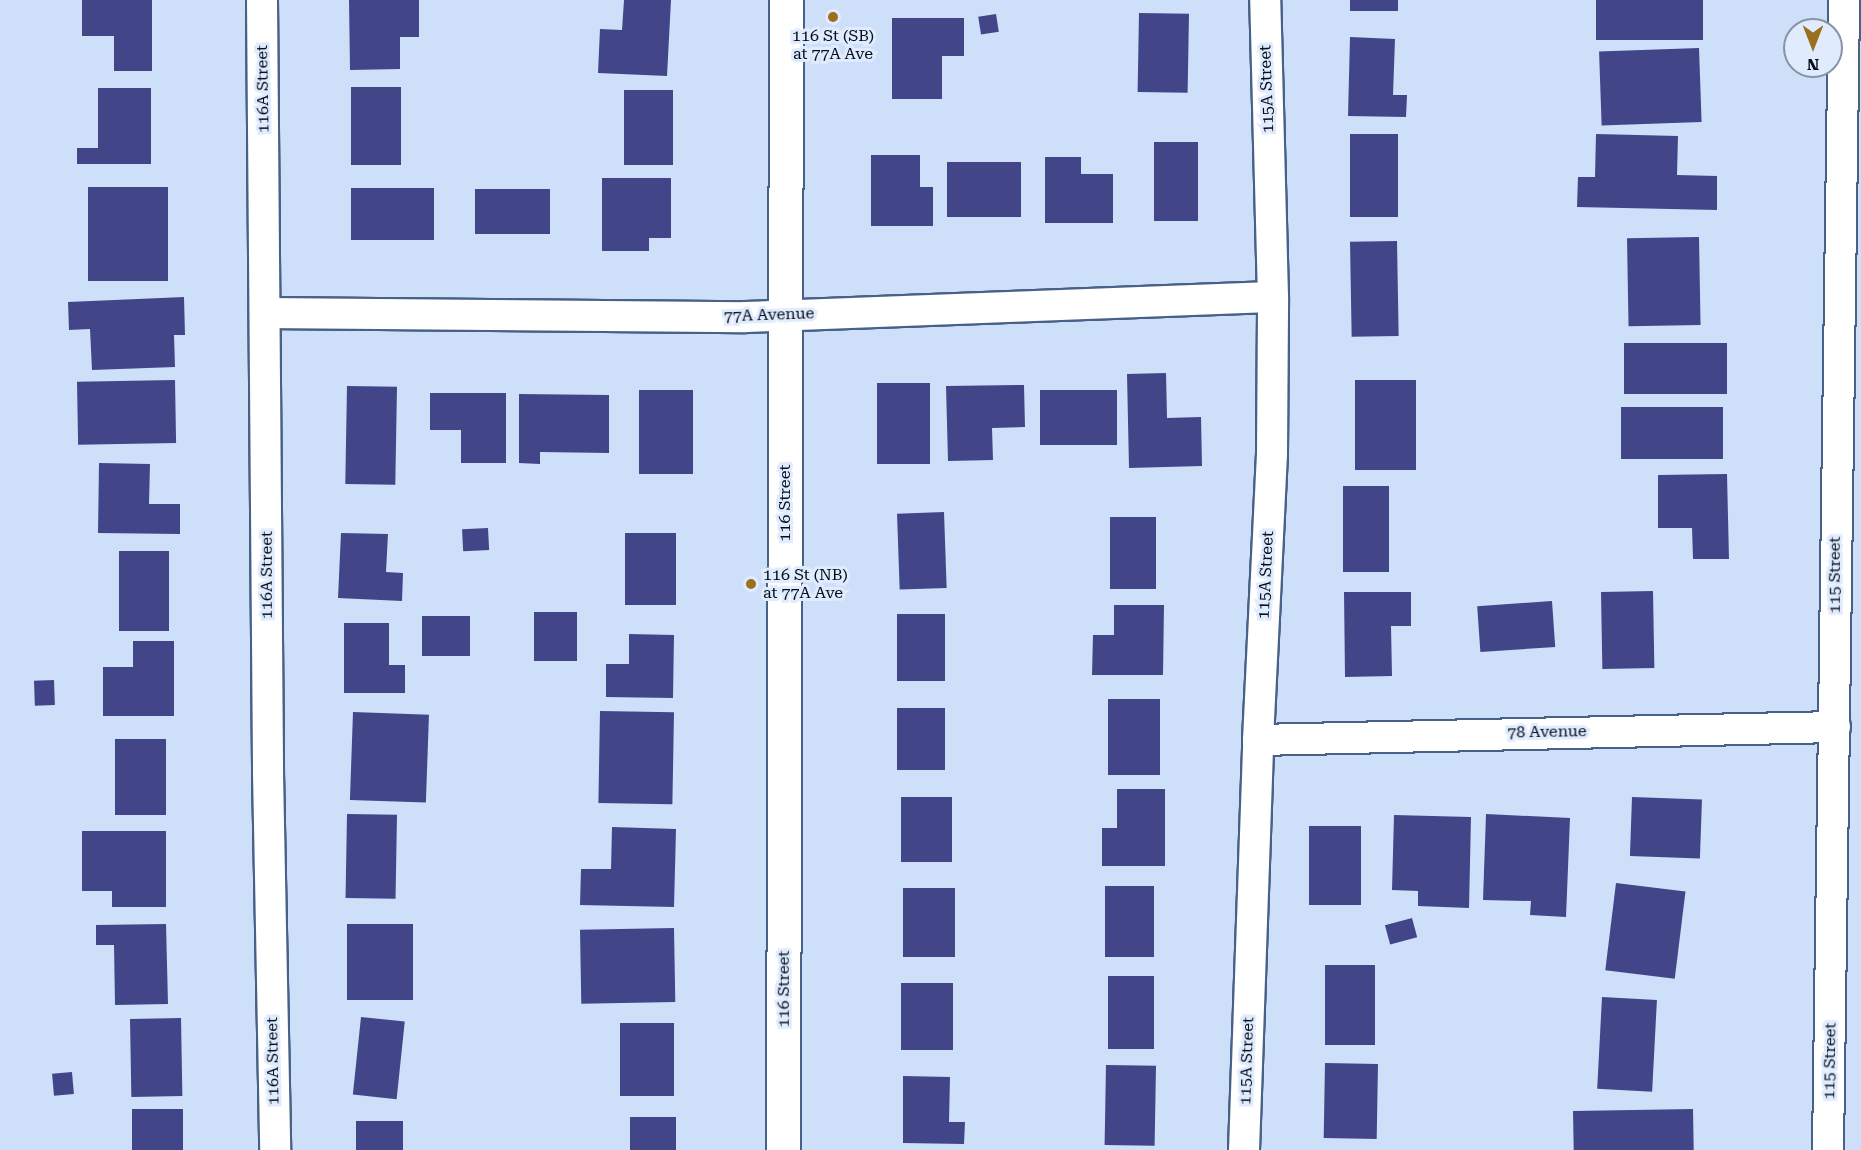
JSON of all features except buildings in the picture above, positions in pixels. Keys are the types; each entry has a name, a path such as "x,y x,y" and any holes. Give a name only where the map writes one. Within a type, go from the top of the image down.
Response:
{"street":[{"name":"116A Street","path":"262,0 268,772 275,1150"},
{"name":"116 Street","path":"783,1150 786,0"},
{"name":"115A Street","path":"1244,1150 1258,740 1272,454 1273,297 1265,0"},
{"name":"115 Street","path":"1828,1150 1835,727 1835,480 1844,0"},
{"name":"77A Avenue","path":"265,313 745,317 1273,297"},
{"name":"78 Avenue","path":"1258,740 1835,727"}],"place":[{"name":"116 St (SB) at 77A Ave","path":"833,17"},
{"name":"116 St (NB) at 77A Ave","path":"751,584"}]}
